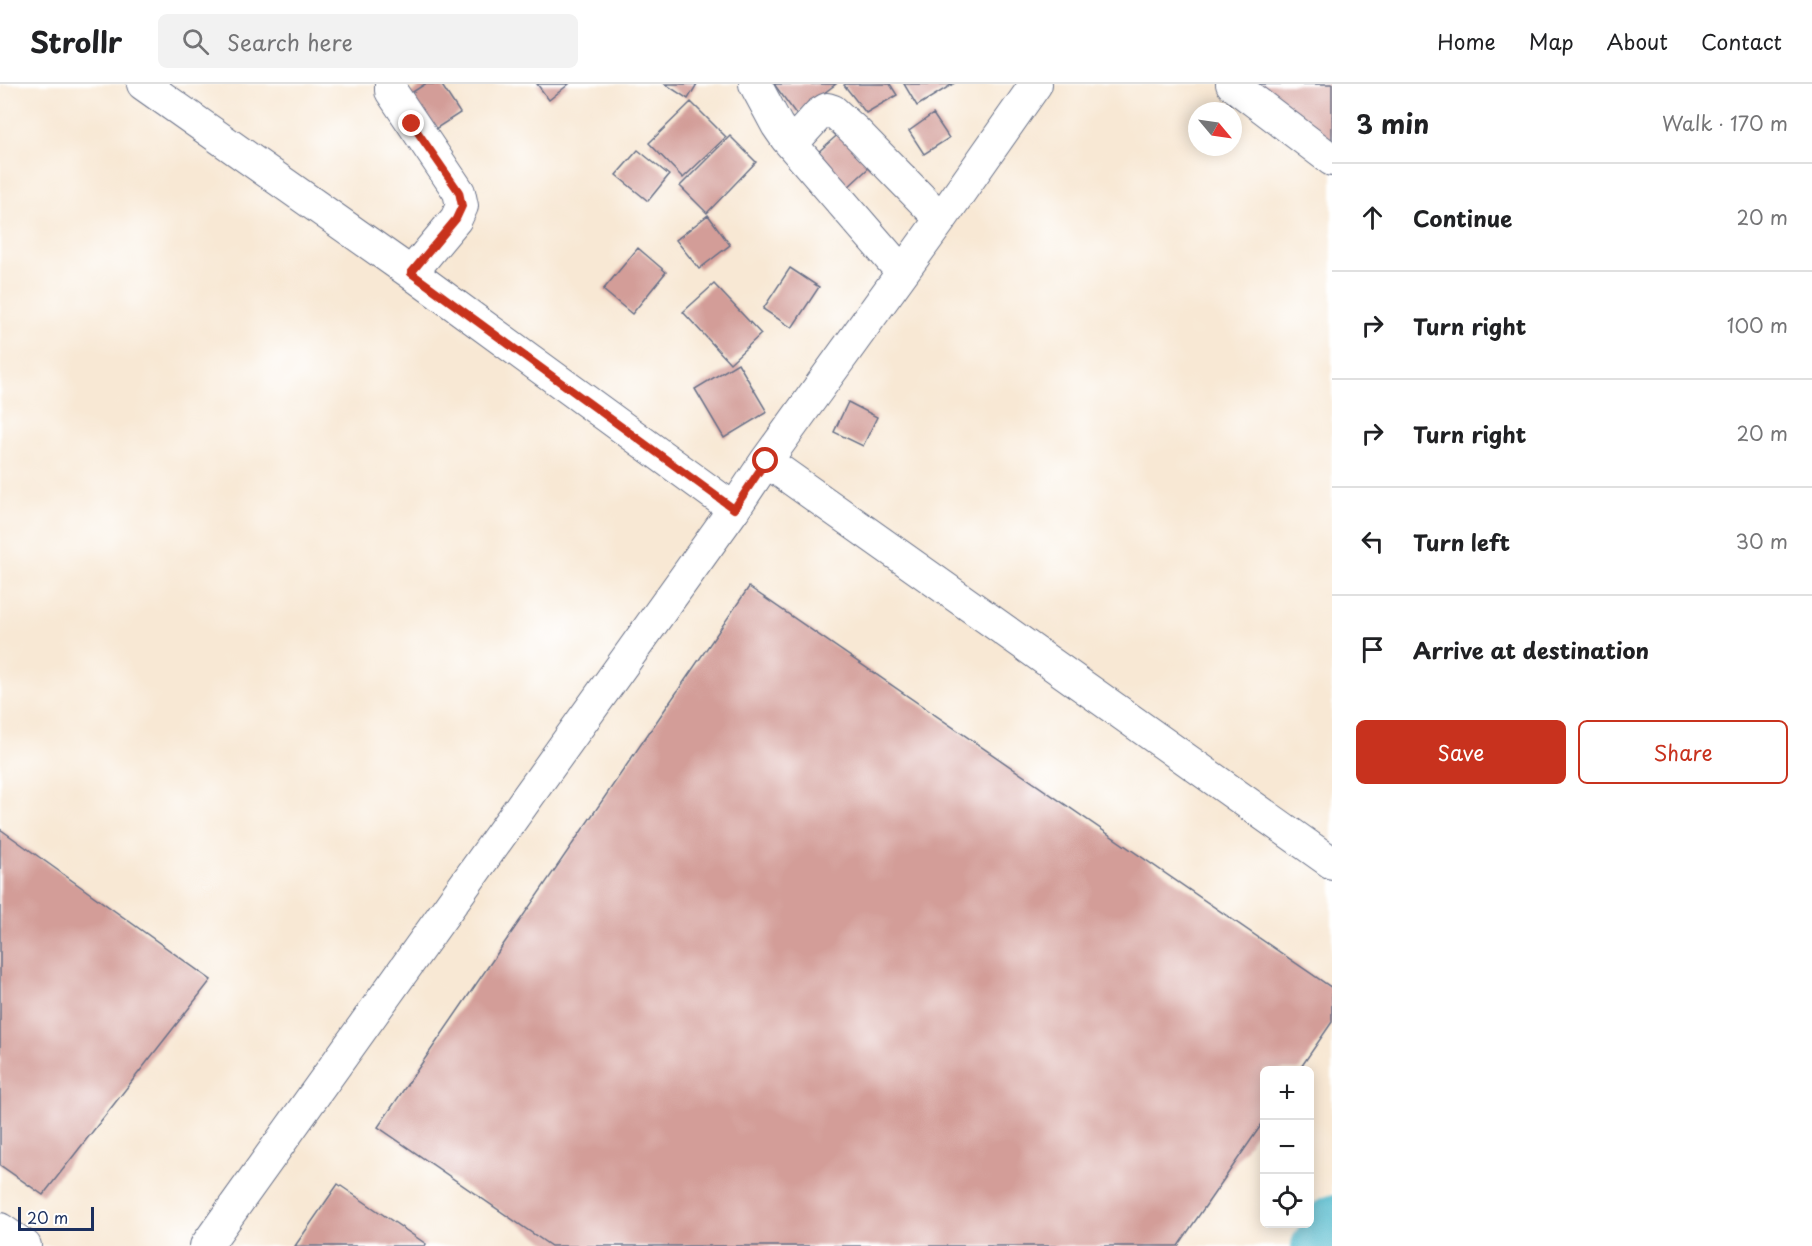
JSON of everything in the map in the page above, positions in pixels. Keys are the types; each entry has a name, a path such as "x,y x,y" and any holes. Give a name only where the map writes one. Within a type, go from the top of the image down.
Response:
{"street":[{"path":"143,84 411,273 734,509"},
{"path":"391,84 392,91 459,192 462,206 456,219 411,273"},
{"path":"755,84 786,138 903,272"},
{"path":"206,1246 1036,84"},
{"path":"1232,84 1332,160"},
{"path":"786,138 799,135 827,109 833,111 941,219"},
{"path":"766,461 1332,863"},
{"path":"0,1229 25,1246"}],"building":[{"path":"425,84 441,84 460,113 429,133 405,97"},
{"path":"537,84 569,84 549,100"},
{"path":"665,84 697,84 688,99"},
{"path":"774,84 836,84 796,114"},
{"path":"890,84 897,95 866,113 844,85"},
{"path":"904,84 953,84 917,106"},
{"path":"1248,84 1332,84 1332,141"},
{"path":"691,102 726,137 683,178 649,143"},
{"path":"933,114 949,138 924,154 909,131"},
{"path":"843,130 873,164 846,189 816,154"},
{"path":"730,136 756,162 707,213 680,186"},
{"path":"638,150 669,175 648,201 616,175"},
{"path":"708,215 730,245 699,269 676,240"},
{"path":"638,248 666,272 632,314 603,290"},
{"path":"790,268 819,287 792,328 763,309"},
{"path":"714,284 761,334 730,363 683,312"},
{"path":"738,363 767,412 724,438 695,389"},
{"path":"848,402 877,417 863,446 834,432"},
{"path":"749,587 1332,988 1332,1022 1302,1066 1260,1066 1260,1127 1178,1246 551,1246 378,1127"},
{"path":"0,829 211,980 43,1195 0,1165"},
{"path":"338,1184 426,1244 425,1246 295,1246"}],"waterway":[{"path":"1314,1246 1332,1218"}],"route":[{"path":"412,124 459,192 462,206 456,219 411,273 734,509 766,461"}]}
